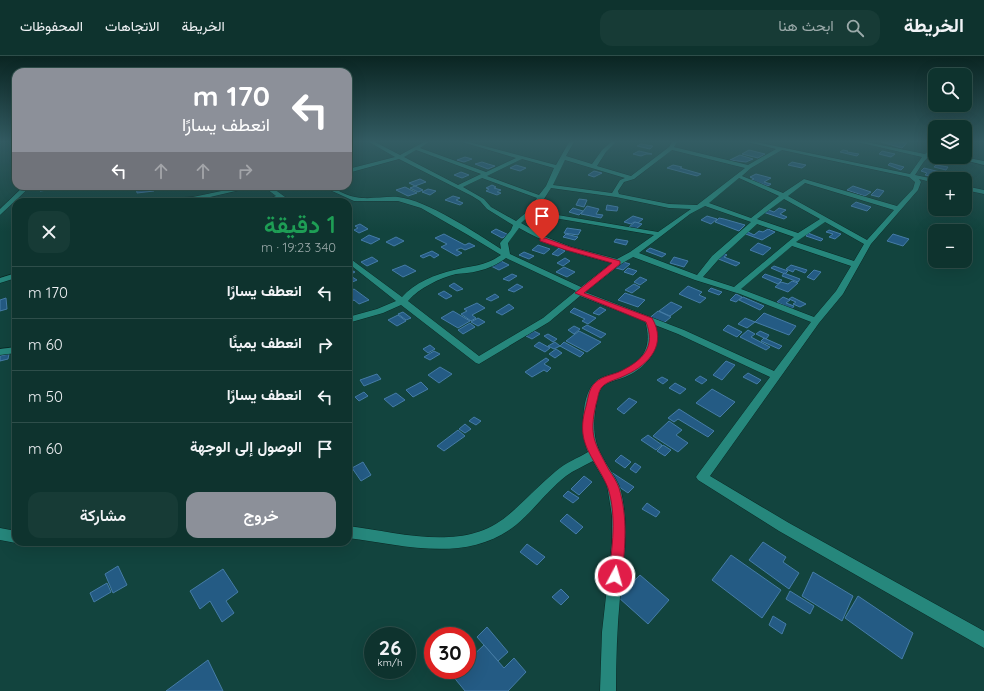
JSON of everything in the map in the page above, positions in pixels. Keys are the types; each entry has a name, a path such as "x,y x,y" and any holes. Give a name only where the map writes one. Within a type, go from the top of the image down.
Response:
{"street":[{"path":"428,172 482,200 489,208 517,223 535,235 555,244 618,262"},
{"path":"476,172 542,198"},
{"path":"458,187 491,172"},
{"path":"506,255 504,243 514,231 517,223 530,212 542,198 550,186 555,172"},
{"path":"612,172 632,178"},
{"path":"616,195 615,191 620,183 632,178 640,172"},
{"path":"352,262 479,361 546,320 618,262 633,254 688,213 702,206 743,172"},
{"path":"890,172 928,180"},
{"path":"911,176 914,172"},
{"path":"738,176 784,196 868,242"},
{"path":"911,176 918,182 918,186 868,242 854,264 846,284 816,321 702,477 784,527 984,640"},
{"path":"698,278 715,258 754,221 804,181 899,209"},
{"path":"550,186 616,195 669,206 702,206 800,236"},
{"path":"972,189 984,192"},
{"path":"16,198 24,190"},
{"path":"197,198 235,190"},
{"path":"272,190 284,198"},
{"path":"333,190 352,198"},
{"path":"275,198 281,196"},
{"path":"352,198 398,199 408,201 458,226 506,255 580,292 702,341 777,376"},
{"path":"2,211 12,201"},
{"path":"2,211 12,210"},
{"path":"530,212 660,234"},
{"path":"736,289 791,243 824,219"},
{"path":"791,243 854,264"},
{"path":"633,254 698,278 736,289 816,321"},
{"path":"352,319 372,314 403,301 410,293 437,278 455,272 477,269 495,262 506,255"},
{"path":"0,281 12,276"},
{"path":"608,691 608,650 620,531 614,487 589,443 588,432 590,409 596,388 600,383 625,372 646,357 652,348 655,339 654,331 649,320"},
{"path":"0,352 12,350"},
{"path":"352,533 426,544 450,544 490,534 503,528 562,473 595,454"},
{"path":"0,534 12,536"}],"building":[{"path":"461,172 469,175 462,178 454,175"},
{"path":"593,172 602,173 594,177 588,175"},
{"path":"681,172 693,172 701,174 697,176"},
{"path":"923,172 940,172 928,172 928,176 925,175 927,173"},
{"path":"756,174 771,178 764,182 771,184 768,186 751,180 754,179 750,177"},
{"path":"420,179 426,182 415,186 409,183"},
{"path":"492,185 496,187 494,188 501,190 497,192 501,193 497,195 486,191 489,189 486,188"},
{"path":"415,186 423,190 418,192 410,188"},
{"path":"853,186 871,192 865,196 847,190"},
{"path":"405,187 417,193 408,196 396,190"},
{"path":"428,189 436,191 430,195 422,192"},
{"path":"877,189 884,191 879,197 871,195"},
{"path":"137,190 154,191 137,193"},
{"path":"453,196 460,198 456,200 463,203 460,205 445,200"},
{"path":"579,199 587,200 584,207 576,205"},
{"path":"856,202 871,207 867,211 851,206"},
{"path":"607,205 618,207 617,211 606,210"},
{"path":"587,206 599,209 596,214 603,215 601,218 581,214"},
{"path":"573,208 583,211 579,215 569,212"},
{"path":"779,208 786,210 780,214 787,217 784,219 763,212 766,209 774,212"},
{"path":"633,216 643,219 638,223 634,222 631,224 624,222"},
{"path":"707,216 717,219 711,224 701,220"},
{"path":"719,218 745,225 739,231 715,222"},
{"path":"540,222 552,225 546,230 534,226"},
{"path":"635,222 642,224 636,229 629,227"},
{"path":"360,224 368,229 359,233 354,230 358,228 355,226"},
{"path":"567,228 581,230 578,235 564,233"},
{"path":"496,229 509,235 502,238 491,232"},
{"path":"768,229 775,232 762,240 743,233 746,231 754,235 759,231 763,232"},
{"path":"829,230 841,234 835,239 829,237 833,234 826,232"},
{"path":"808,233 823,239 821,241 806,236"},
{"path":"444,234 465,245 469,243 475,246 465,250 461,248 456,250 462,253 457,256 441,247 447,244 435,238"},
{"path":"566,234 578,237 575,240 563,237"},
{"path":"893,234 909,239 903,246 887,241"},
{"path":"369,235 380,239 371,244 361,240"},
{"path":"396,237 404,241 394,246 386,242"},
{"path":"616,239 628,241 626,245 614,242"},
{"path":"758,243 771,248 763,255 750,250"},
{"path":"538,245 550,249 544,254 532,250"},
{"path":"559,248 565,251 558,256 552,254"},
{"path":"650,248 666,254 662,257 646,251"},
{"path":"432,251 439,255 434,258 430,255 423,258 420,256"},
{"path":"524,252 534,256 529,259 519,255"},
{"path":"723,253 727,255 724,257 740,263 736,266 716,258"},
{"path":"372,257 378,261 367,266 361,262"},
{"path":"674,257 688,261 684,267 670,263"},
{"path":"565,258 570,261 563,266 557,263"},
{"path":"499,260 509,265 499,270 489,265"},
{"path":"620,261 630,264 623,270 613,267"},
{"path":"405,265 416,271 403,277 392,270"},
{"path":"791,265 807,270 805,273 795,269 793,272 786,269"},
{"path":"774,266 788,271 785,274 771,268"},
{"path":"564,267 575,272 567,277 556,272"},
{"path":"628,268 637,271 633,275 624,272"},
{"path":"814,270 821,272 814,280 807,277"},
{"path":"784,273 800,279 798,282 782,276"},
{"path":"512,274 517,276 509,281 503,279"},
{"path":"765,274 782,280 778,284 762,277"},
{"path":"352,277 357,280 352,282"},
{"path":"640,277 647,280 640,285 634,282"},
{"path":"792,281 798,283 788,292 775,287 781,282 788,284"},
{"path":"454,283 463,289 457,291 449,286"},
{"path":"517,284 523,287 514,292 508,290"},
{"path":"634,284 640,287 632,293 625,290"},
{"path":"688,286 702,292 699,295 706,298 700,303 679,294"},
{"path":"711,288 722,292 719,295 708,291"},
{"path":"354,289 369,300 359,304 354,300 352,301 352,290"},
{"path":"444,291 452,296 446,299 438,294"},
{"path":"625,293 645,300 638,307 618,300"},
{"path":"495,294 499,297 491,301 486,299"},
{"path":"736,294 742,297 736,302 730,300"},
{"path":"743,297 764,306 760,310 739,300"},
{"path":"783,297 790,300 786,303 794,306 792,309 777,302"},
{"path":"792,297 806,304 800,307 793,304 796,302 789,299"},
{"path":"6,298 7,309 0,311 0,300"},
{"path":"671,302 682,307 670,316 659,311"},
{"path":"477,303 485,308 472,315 476,318 471,321 461,314 467,311 464,309"},
{"path":"509,304 514,308 502,315 496,312"},
{"path":"600,307 606,310 599,315 593,313"},
{"path":"574,308 596,318 588,324 582,321 585,319 570,312"},
{"path":"453,311 470,321 458,328 441,318"},
{"path":"658,311 671,317 660,326 647,320"},
{"path":"403,312 411,318 406,320 398,314"},
{"path":"764,313 796,326 789,335 755,322"},
{"path":"398,315 406,321 397,326 388,320"},
{"path":"478,318 485,322 478,326 471,322"},
{"path":"745,318 755,322 747,328 738,324"},
{"path":"470,323 475,327 463,334 458,330"},
{"path":"587,325 606,334 601,338 582,328"},
{"path":"728,325 742,332 737,337 723,330"},
{"path":"574,326 580,329 574,334 568,330"},
{"path":"748,330 755,334 751,337 770,347 766,350 740,337"},
{"path":"534,331 540,334 532,339 526,336"},
{"path":"579,331 601,342 587,352 566,341"},
{"path":"760,331 769,335 766,339 756,334"},
{"path":"548,334 557,339 553,342 544,336"},
{"path":"764,338 782,346 779,349 761,341"},
{"path":"539,342 550,348 545,352 534,346"},
{"path":"555,342 560,346 554,349 548,346"},
{"path":"564,342 584,353 580,357 560,346"},
{"path":"430,345 435,349 428,353 423,349"},
{"path":"556,349 562,353 555,358 549,354"},
{"path":"434,351 440,354 430,360 424,357"},
{"path":"9,354 8,359 0,361 0,356"},
{"path":"546,358 549,360 544,364 551,368 547,372 544,370 532,377 525,372"},
{"path":"726,361 735,365 722,380 713,375"},
{"path":"440,367 452,374 439,383 428,375"},
{"path":"748,373 761,380 757,384 743,377"},
{"path":"377,374 381,379 364,386 360,380"},
{"path":"700,376 707,380 702,384 695,380"},
{"path":"662,377 668,380 663,384 657,380"},
{"path":"421,382 428,389 413,397 406,390"},
{"path":"675,383 686,389 680,394 669,388"},
{"path":"712,389 735,402 720,417 696,403"},
{"path":"364,392 368,396 359,401 355,397"},
{"path":"396,393 405,400 393,407 384,399"},
{"path":"629,398 637,402 624,414 617,409"},
{"path":"679,409 714,431 708,437 678,419 674,422 668,418"},
{"path":"474,417 481,421 476,425 469,421"},
{"path":"669,421 682,430 676,435 688,443 678,452 653,436"},
{"path":"465,424 471,429 465,433 459,429"},
{"path":"458,430 465,436 444,451 437,446"},
{"path":"648,435 662,445 656,450 641,440"},
{"path":"663,445 671,450 665,456 657,451"},
{"path":"621,455 631,462 625,468 615,461"},
{"path":"363,462 371,475 361,481 352,468"},
{"path":"635,463 641,467 636,473 630,469"},
{"path":"608,470 634,487 628,493 603,476"},
{"path":"584,476 592,482 579,495 571,489"},
{"path":"568,491 579,498 573,503 563,496"},
{"path":"647,503 660,512 656,517 642,509"},
{"path":"567,514 583,527 576,534 560,521"},
{"path":"763,542 786,557 783,562 799,573 789,589 749,560"},
{"path":"527,544 545,557 537,565 520,552"},
{"path":"731,555 781,590 762,618 712,580"},
{"path":"118,566 127,585 113,593 105,574"},
{"path":"223,569 238,592 226,601 234,613 222,622 210,601 200,609 190,591"},
{"path":"813,572 853,596 842,621 802,596"},
{"path":"640,575 669,600 648,624 618,597"},
{"path":"107,583 111,592 94,602 90,593"},
{"path":"561,589 569,597 561,605 552,597"},
{"path":"790,591 814,606 810,614 786,599"},
{"path":"858,596 913,633 902,659 845,618"},
{"path":"773,616 786,624 782,634 769,625"},
{"path":"487,627 508,652 498,661 477,637"},
{"path":"484,645 504,668 514,658 526,672 508,691 465,691 455,679 476,679 476,653"},
{"path":"208,660 223,691 166,691"}],"route":[{"path":"542,240 568,249 618,262 579,293 649,320 654,331 655,339 652,348 646,357 625,372 600,383 596,388 592,398 589,414 589,443 614,487 618,510 620,531 615,576"}]}
